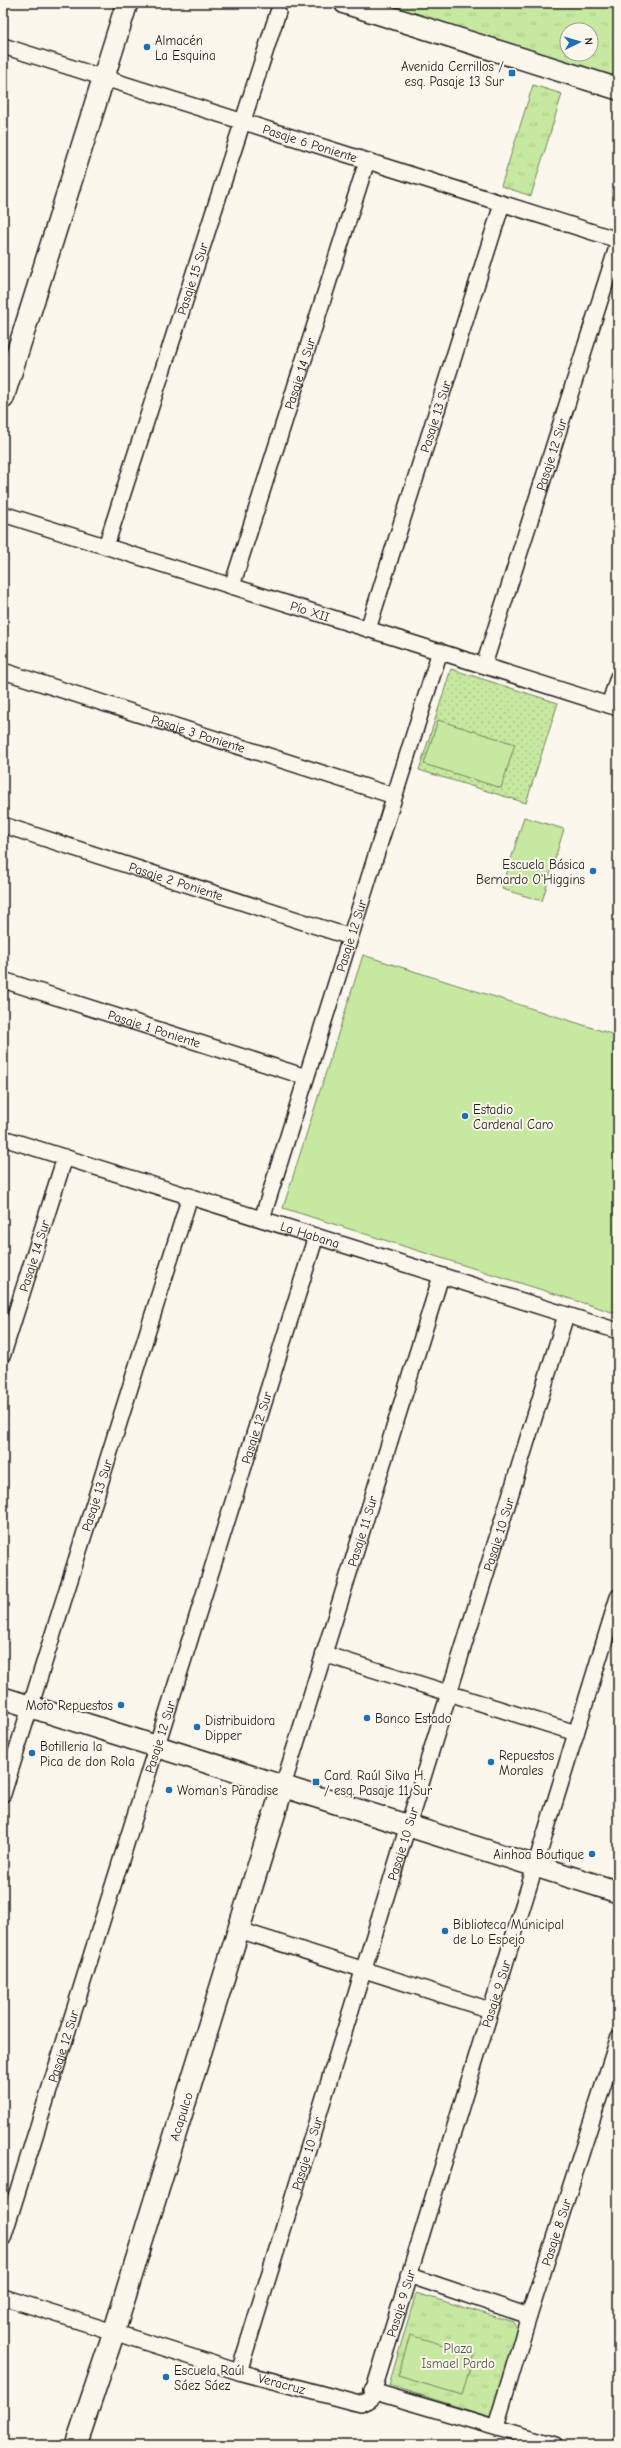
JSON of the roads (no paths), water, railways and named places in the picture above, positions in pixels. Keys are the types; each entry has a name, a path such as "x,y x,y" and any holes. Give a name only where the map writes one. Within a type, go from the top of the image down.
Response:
{"main road":[{"path":"3,398 127,3"},
{"path":"345,3 618,89"},
{"path":"3,1698 618,1892"},
{"name":"Acapulco","path":"76,2445 114,2332 283,1786"}],"street":[{"name":"Pasaje 15 Sur","path":"106,546 278,12"},
{"name":"Pasaje 6 Poniente","path":"3,46 618,240"},
{"name":"Pasaje 14 Sur","path":"232,586 367,161"},
{"name":"Pasaje 13 Sur","path":"368,629 502,204"},
{"name":"Pasaje 12 Sur","path":"484,665 618,244"},
{"name":"Pío XII","path":"3,514 614,706"},
{"name":"Pasaje 12 Sur","path":"262,1219 440,651"},
{"name":"Pasaje 3 Poniente","path":"3,670 394,796"},
{"path":"614,706 618,677"},
{"name":"Pasaje 2 Poniente","path":"3,825 350,937"},
{"name":"Pasaje 1 Poniente","path":"3,980 306,1077"},
{"name":"La Habana","path":"3,1138 618,1332"},
{"name":"Pasaje 14 Sur","path":"3,1354 65,1157"},
{"name":"Pasaje 13 Sur","path":"3,1794 190,1196"},
{"name":"Pasaje 12 Sur","path":"3,2238 316,1236"},
{"name":"Pasaje 11 Sur","path":"283,1786 442,1276"},
{"name":"Pasaje 10 Sur","path":"239,2372 566,1315"},
{"name":"Pasaje 9 Sur","path":"372,2391 618,1597"},
{"path":"324,1654 576,1733"},
{"path":"239,1930 490,2010"},
{"name":"Pasaje 8 Sur","path":"496,2426 529,2316 618,2039"},
{"path":"408,2275 529,2316"},
{"name":"Veracruz","path":"3,2297 239,2372 360,2404 371,2399 372,2391"},
{"path":"372,2391 496,2426 555,2445"}],"place":[{"name":"Almacén La Esquina","path":"147,47"},
{"name":"Avenida Cerrillos / esq. Pasaje 13 Sur","path":"512,73"},
{"name":"Escuela Básica Bernardo O'Higgins","path":"593,871"},
{"name":"Estadio Cardenal Caro","path":"465,1116"},
{"name":"Moto Repuestos","path":"121,1705"},
{"name":"Banco Estado","path":"367,1718"},
{"name":"Distribuidora Dipper","path":"197,1727"},
{"name":"Botilleria la Pica de don Rola","path":"32,1753"},
{"name":"Repuestos Morales","path":"491,1762"},
{"name":"Card. Raúl Silva H. / esq. Pasaje 11 Sur","path":"316,1782"},
{"name":"Woman's Paradise","path":"169,1790"},
{"name":"Ainhoa Boutique","path":"592,1854"},
{"name":"Biblioteca Municipal de Lo Espejo","path":"445,1931"},
{"name":"Escuela Raúl Sáez Sáez","path":"166,2377"}],"park label":[{"name":"Plaza Ismael Pardo","path":"458,2356"}]}
